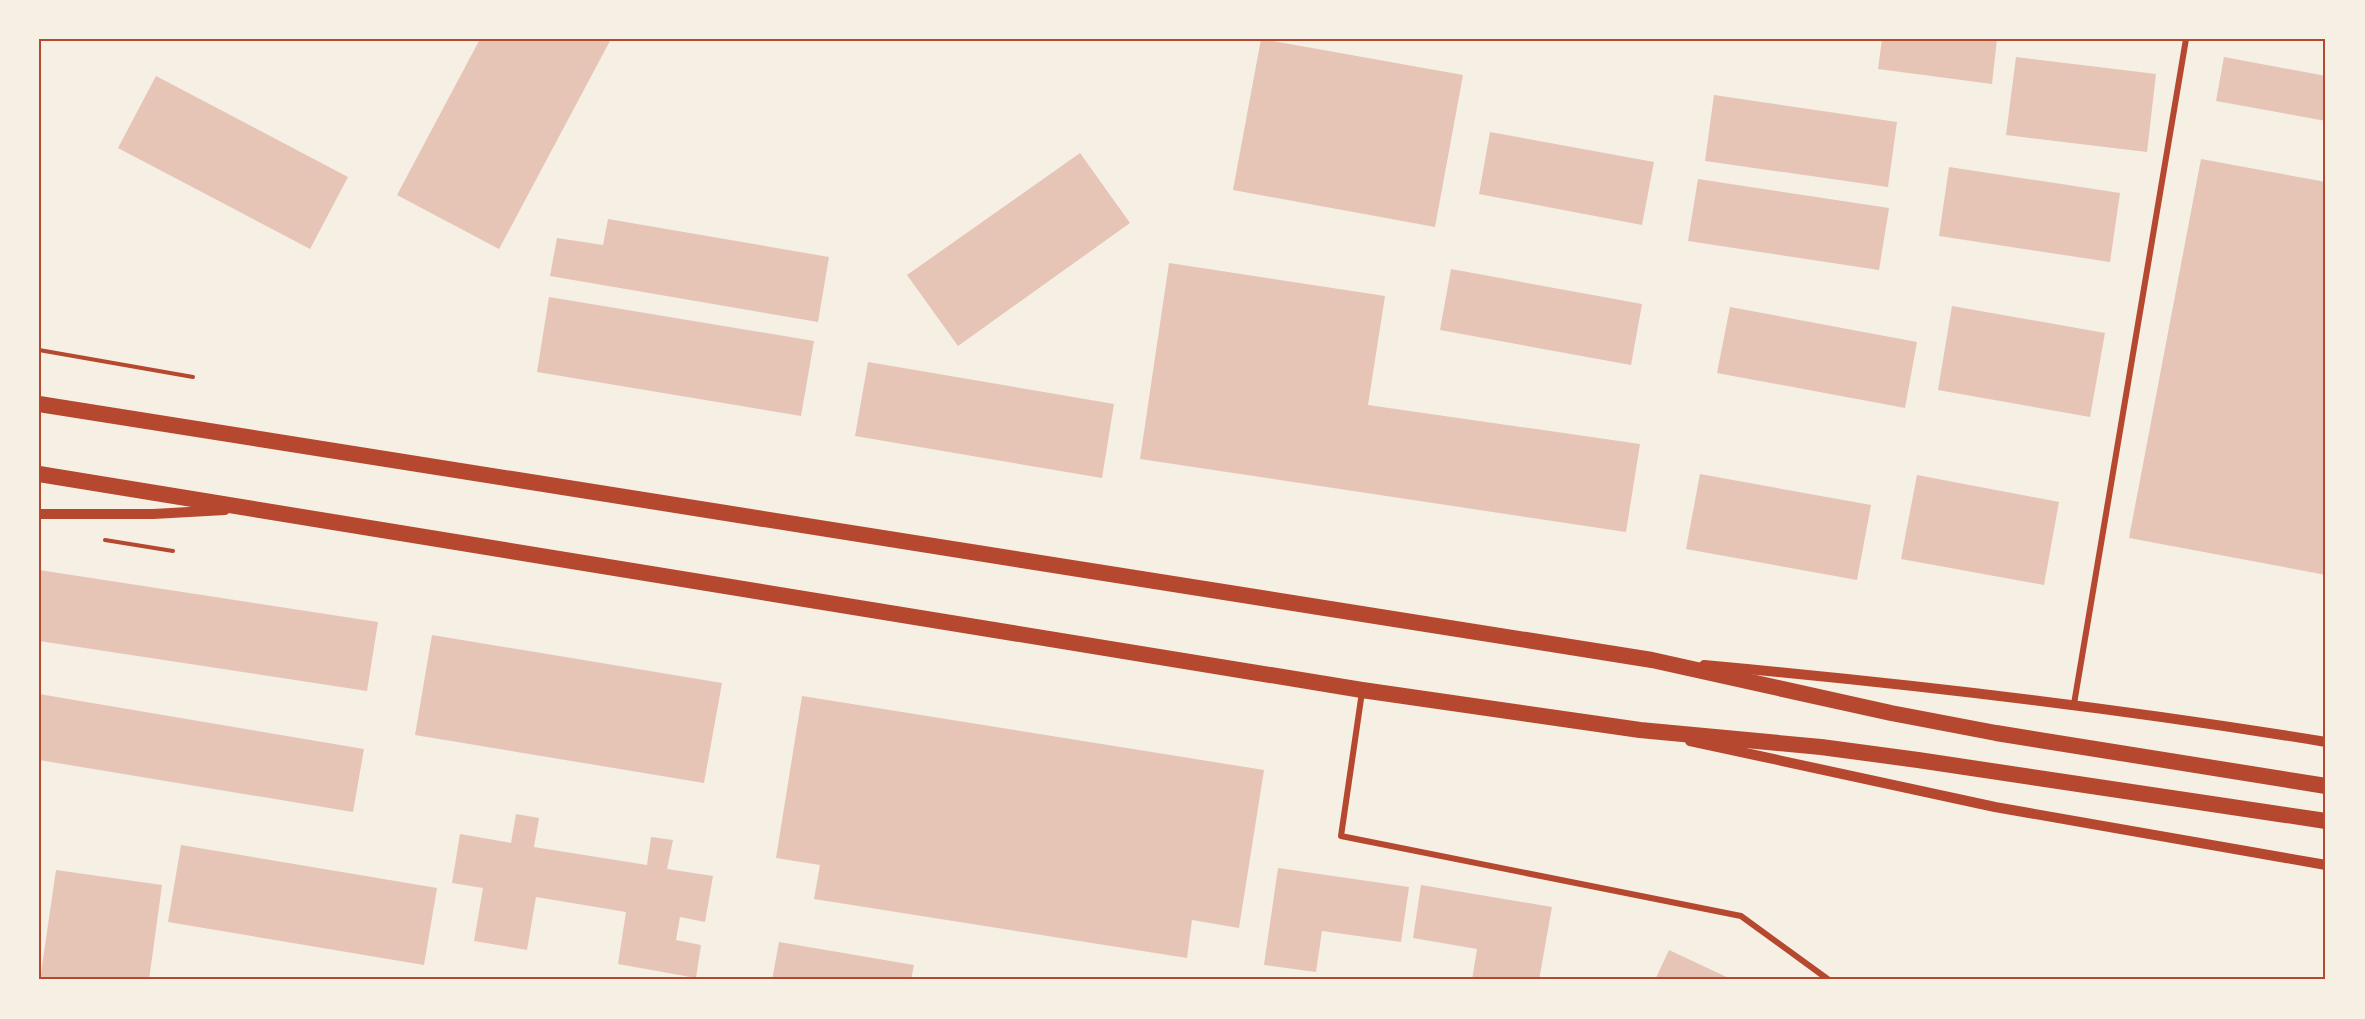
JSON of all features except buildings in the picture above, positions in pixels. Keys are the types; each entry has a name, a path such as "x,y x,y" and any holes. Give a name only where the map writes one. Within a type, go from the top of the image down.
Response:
{"highway":[{"path":"39,404 1652,660 1903,716 2326,786"},
{"path":"39,474 1362,690 1640,730 1832,748 2326,821"}],"street":[{"path":"2074,704 2186,39"},
{"path":"39,514 153,514 252,508"},
{"path":"1652,660 1889,682 2074,704 2326,742"},
{"path":"1362,690 1341,836 1741,916 1829,980"},
{"path":"1640,730 1995,807 2326,864"}],"path":[{"path":"39,350 193,377"}]}
